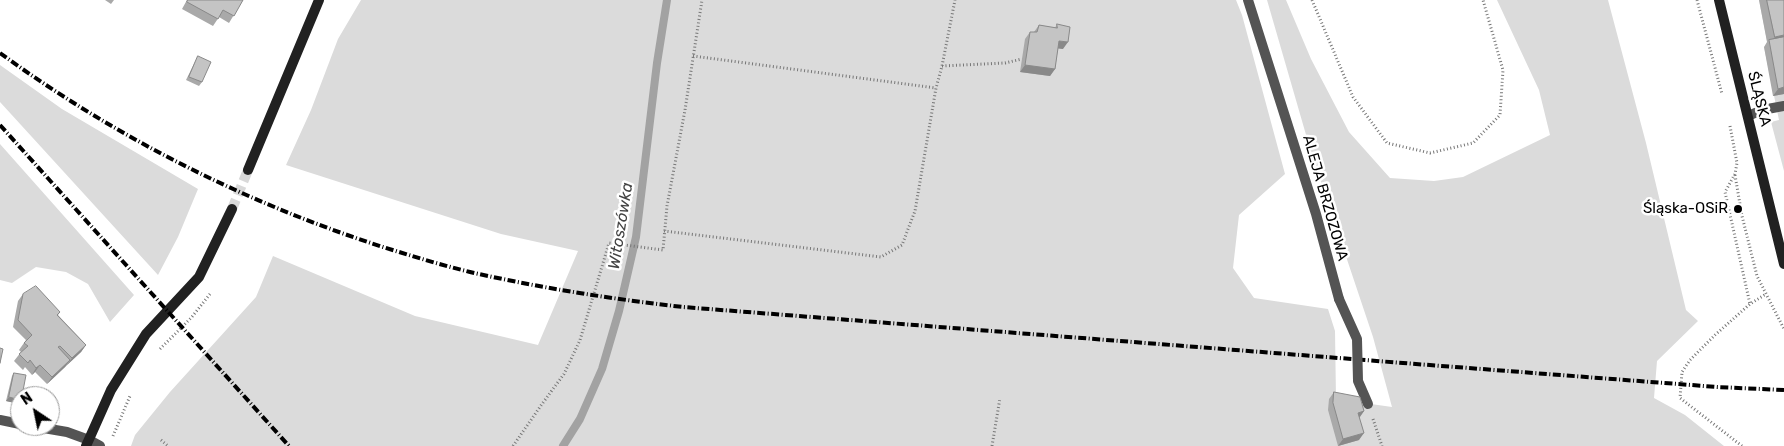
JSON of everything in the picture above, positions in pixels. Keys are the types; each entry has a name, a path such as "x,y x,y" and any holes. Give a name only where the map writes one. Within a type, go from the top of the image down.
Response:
{"street":[{"path":"248,170 318,0"},
{"name":"ALEJA BRZOZOWA","path":"1248,0 1316,214 1339,299 1357,339 1358,381 1368,404"},
{"name":"ŚLĄSKA","path":"1719,0 1782,247 1784,264"},
{"path":"1748,116 1762,110 1784,106"},
{"path":"88,443 111,390 146,334 200,277 232,209"},
{"path":"60,431 100,446"}],"path":[{"path":"513,446 564,374 580,340 609,243 663,250 667,206 702,0"},
{"path":"664,231 881,256 902,245 915,211 936,88 955,0"},
{"path":"1312,0 1353,97 1388,143 1430,153 1473,143 1500,115 1503,70 1483,0"},
{"path":"1697,0 1723,99"},
{"path":"693,56 936,88"},
{"path":"942,66 990,64 1022,59"},
{"path":"1729,123 1737,163 1735,174 1725,192 1750,304"},
{"path":"1735,174 1742,216 1757,276 1784,328"},
{"path":"1742,446 1680,398 1682,372 1690,360 1715,335 1750,304 1766,294"},
{"path":"113,437 132,392"},
{"path":"992,446 1000,398"},
{"path":"1368,404 1382,446"},
{"path":"161,440 168,446"}],"shaded area":[{"path":"361,0 1236,0 1242,15 1285,174 1239,215 1233,268 1254,298 1328,309 1335,331 1336,399 1392,407 1373,337 1311,152 1267,0 1286,0 1311,59 1349,132 1390,178 1434,181 1463,177 1550,135 1539,90 1497,0 1608,0 1646,143 1686,310 1698,321 1657,361 1654,398 1685,415 1724,446 131,446 135,435 170,392 256,297 273,256 415,316 538,345 578,251 501,234 286,165 311,110 338,39"},
{"path":"1759,0 1784,0 1784,171 1771,122 1779,120 1764,47 1768,46"},
{"path":"0,65 62,109 198,189 178,237 158,275 0,102"},
{"path":"0,144 134,295 110,322 88,284 66,272 36,267 12,283 0,280"}],"building":[{"path":"188,0 243,0 234,16 223,10 218,19 187,2"},
{"path":"1767,0 1784,0 1784,35 1775,37"},
{"path":"1057,24 1070,27 1068,42 1059,41 1055,69 1025,65 1030,32 1037,32 1039,25 1057,28"},
{"path":"1784,37 1784,87 1778,89 1769,40"},
{"path":"198,56 211,62 202,82 189,77"},
{"path":"36,286 60,312 57,315 86,345 72,358 60,346 58,347 70,360 52,377 40,365 36,368 30,360 28,363 19,354 28,346 24,343 32,335 18,320 23,294"},
{"path":"0,348 3,349 0,363"},
{"path":"14,373 26,375 24,386 11,386"},
{"path":"1334,392 1360,397 1364,411 1358,413 1364,433 1343,439 1333,403"}],"waterway":[{"name":"Witoszówka","path":"563,446 580,419 602,369 619,311 636,237 657,63 667,0"}],"tunnel":[{"path":"232,209 248,170"}],"railway":[{"path":"0,53 44,84 136,140 232,189 332,230 383,247 459,269 523,283 603,297 683,307 1717,387 1784,390"},
{"path":"0,125 289,446"}],"place":[{"name":"Śląska-OSiR","path":"1738,209"}]}
